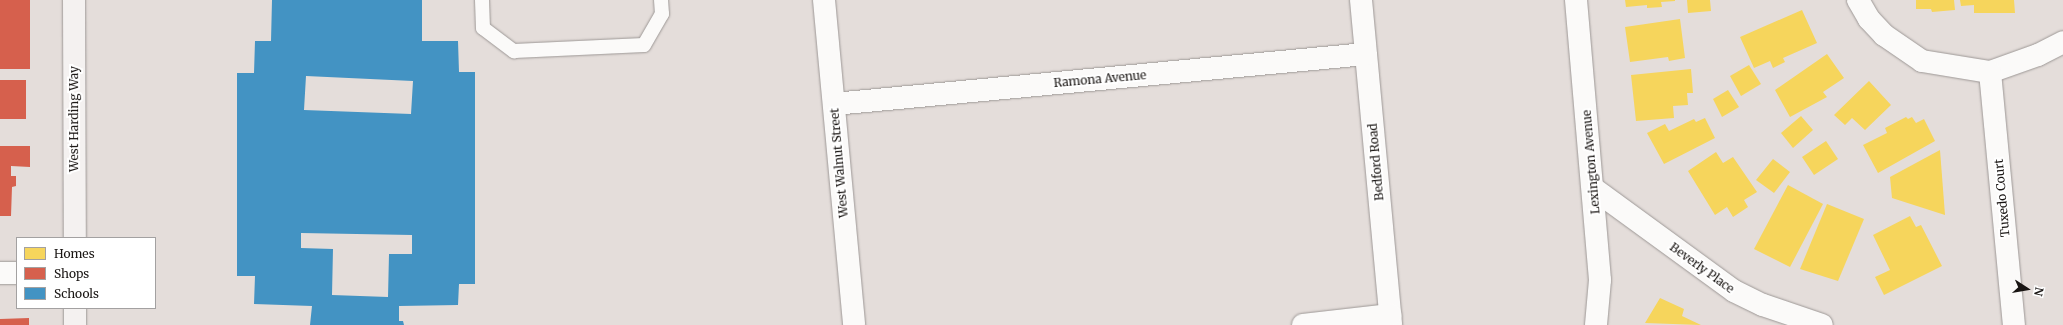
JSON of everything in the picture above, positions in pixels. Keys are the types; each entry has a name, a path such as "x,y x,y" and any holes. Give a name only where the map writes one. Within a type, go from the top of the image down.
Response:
{"street":[{"name":"West Harding Way","path":"74,0 75,237"},
{"name":"West Walnut Street","path":"824,0 854,325"},
{"name":"Bedford Road","path":"1361,0 1390,320"},
{"name":"Lexington Avenue","path":"1576,0 1594,188 1600,280 1596,325"},
{"path":"1858,0 1869,19 1884,35 1922,61 1990,72 2038,55 2063,42"},
{"name":"Ramona Avenue","path":"834,104 1366,54"},
{"name":"Tuxedo Court","path":"1990,72 2014,325"},
{"name":"Beverly Place","path":"1594,188 1734,291 1763,305 1822,325"},
{"path":"0,273 16,273"},
{"path":"75,309 75,325"},
{"path":"1303,325 1390,320"}],"lane":[{"path":"482,0 483,28 514,51 644,45 662,14 661,0"}],"building: Homes":[{"path":"1625,0 1675,1 1661,2 1662,7 1647,8 1647,5 1626,7"},
{"path":"1687,0 1710,0 1711,11 1688,13"},
{"path":"1916,0 1954,0 1955,10 1932,12 1931,9 1916,9"},
{"path":"1960,0 2014,0 2015,13 1974,13 1974,5 1961,6"},
{"path":"1802,10 1817,43 1783,58 1785,62 1773,68 1770,61 1754,68 1740,37"},
{"path":"1680,19 1685,58 1669,61 1668,57 1630,62 1625,27"},
{"path":"1827,54 1844,78 1823,92 1827,97 1790,117 1775,90"},
{"path":"1749,65 1761,84 1741,96 1730,76"},
{"path":"1691,69 1693,93 1687,93 1688,105 1673,106 1674,118 1636,121 1631,75"},
{"path":"1869,81 1891,105 1865,130 1852,118 1845,125 1834,115"},
{"path":"1728,90 1739,107 1722,117 1713,99"},
{"path":"1801,116 1813,130 1793,148 1781,133"},
{"path":"1906,117 1908,119 1912,117 1916,123 1924,119 1935,141 1878,173 1863,145 1887,133 1885,128"},
{"path":"1705,118 1715,138 1664,164 1647,133 1665,124 1669,131 1694,119 1696,122"},
{"path":"1826,141 1838,159 1814,175 1802,157"},
{"path":"1940,150 1945,215 1892,198 1890,177"},
{"path":"1716,152 1723,163 1733,157 1757,192 1744,200 1748,207 1733,217 1727,207 1715,215 1688,171"},
{"path":"1773,159 1790,172 1774,193 1756,180"},
{"path":"1788,185 1823,204 1790,267 1754,249"},
{"path":"1827,204 1864,219 1838,281 1800,269"},
{"path":"1910,216 1916,227 1921,225 1942,266 1884,295 1875,277 1890,270 1873,235"},
{"path":"1660,298 1684,309 1682,316 1701,325 1645,323"}],"building: Shops":[{"path":"0,0 30,0 30,69 0,69"},
{"path":"0,80 26,80 26,119 0,119"},
{"path":"0,146 30,146 30,167 11,166 11,176 16,176 16,186 12,187 11,216 0,216"},
{"path":"29,318 29,325 0,325 0,319"}],"building: Schools":[{"path":"272,0 422,0 422,41 458,41 459,72 475,72 475,284 459,284 458,305 399,306 399,321 403,321 404,325 310,325 312,306 254,304 255,276 237,276 237,73 254,73 255,41 271,41","holes":["306,76 413,81 411,114 304,110","301,233 412,235 412,254 389,254 388,297 332,295 333,249 301,248"]}]}
